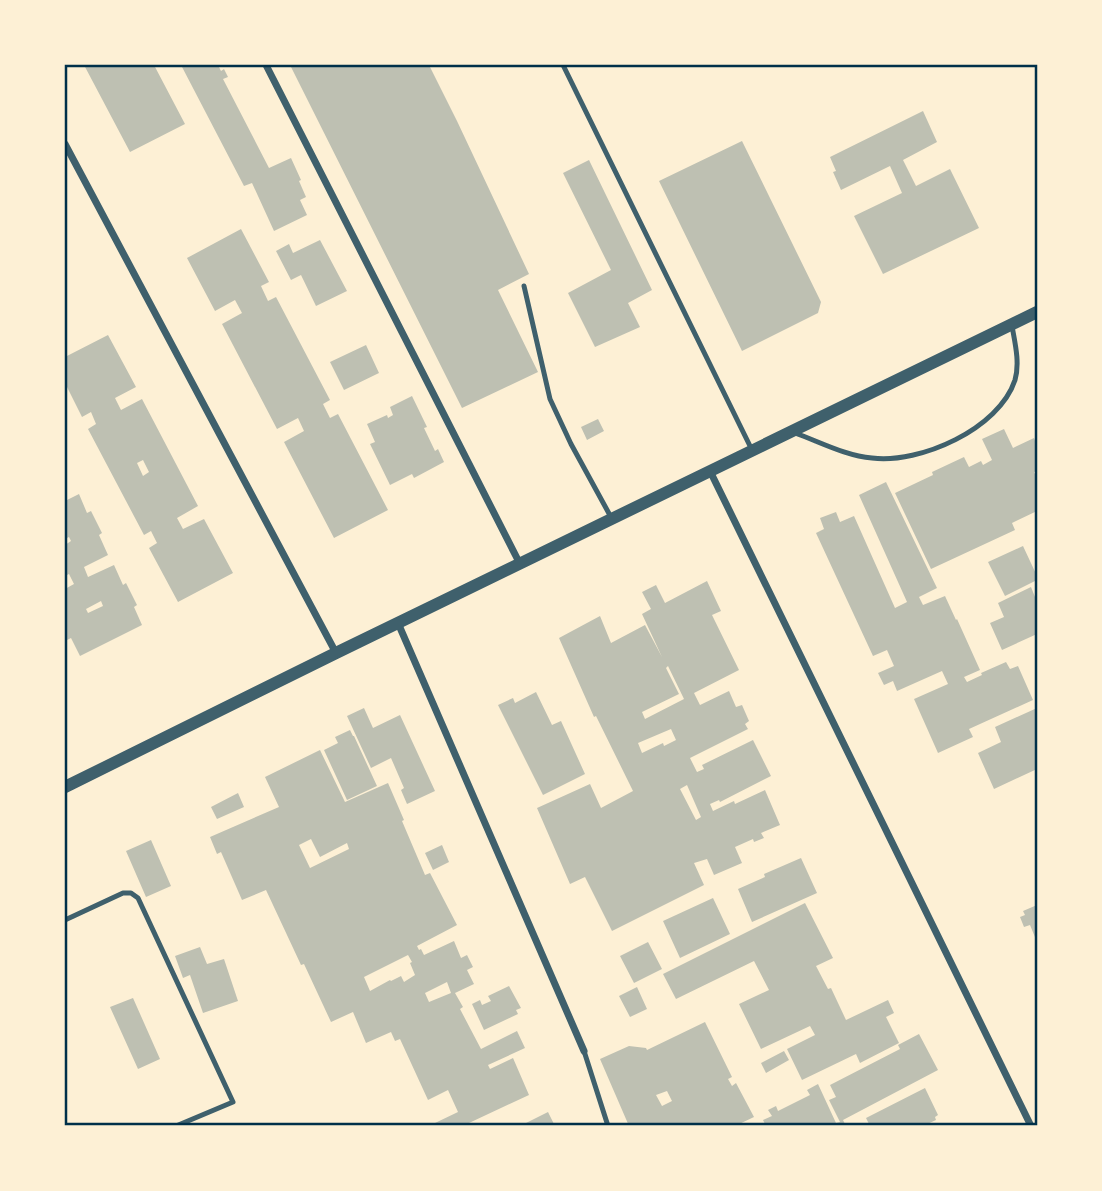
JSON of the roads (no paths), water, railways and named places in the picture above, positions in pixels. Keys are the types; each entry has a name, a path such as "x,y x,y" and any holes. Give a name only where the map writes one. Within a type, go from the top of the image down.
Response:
{"street":[{"path":"267,65 520,564"},
{"path":"65,144 336,653"},
{"path":"65,787 1037,312"},
{"path":"710,471 1031,1126"},
{"path":"398,623 584,1051"}],"lane":[{"path":"563,65 752,451"},
{"path":"524,286 550,399 612,519"},
{"path":"792,432 850,454 873,458 907,458 939,447 975,428 1002,405 1016,379 1017,353 1012,325"},
{"path":"65,920 123,893 131,893 138,898 233,1102 177,1126"},
{"path":"584,1051 608,1126"}]}
